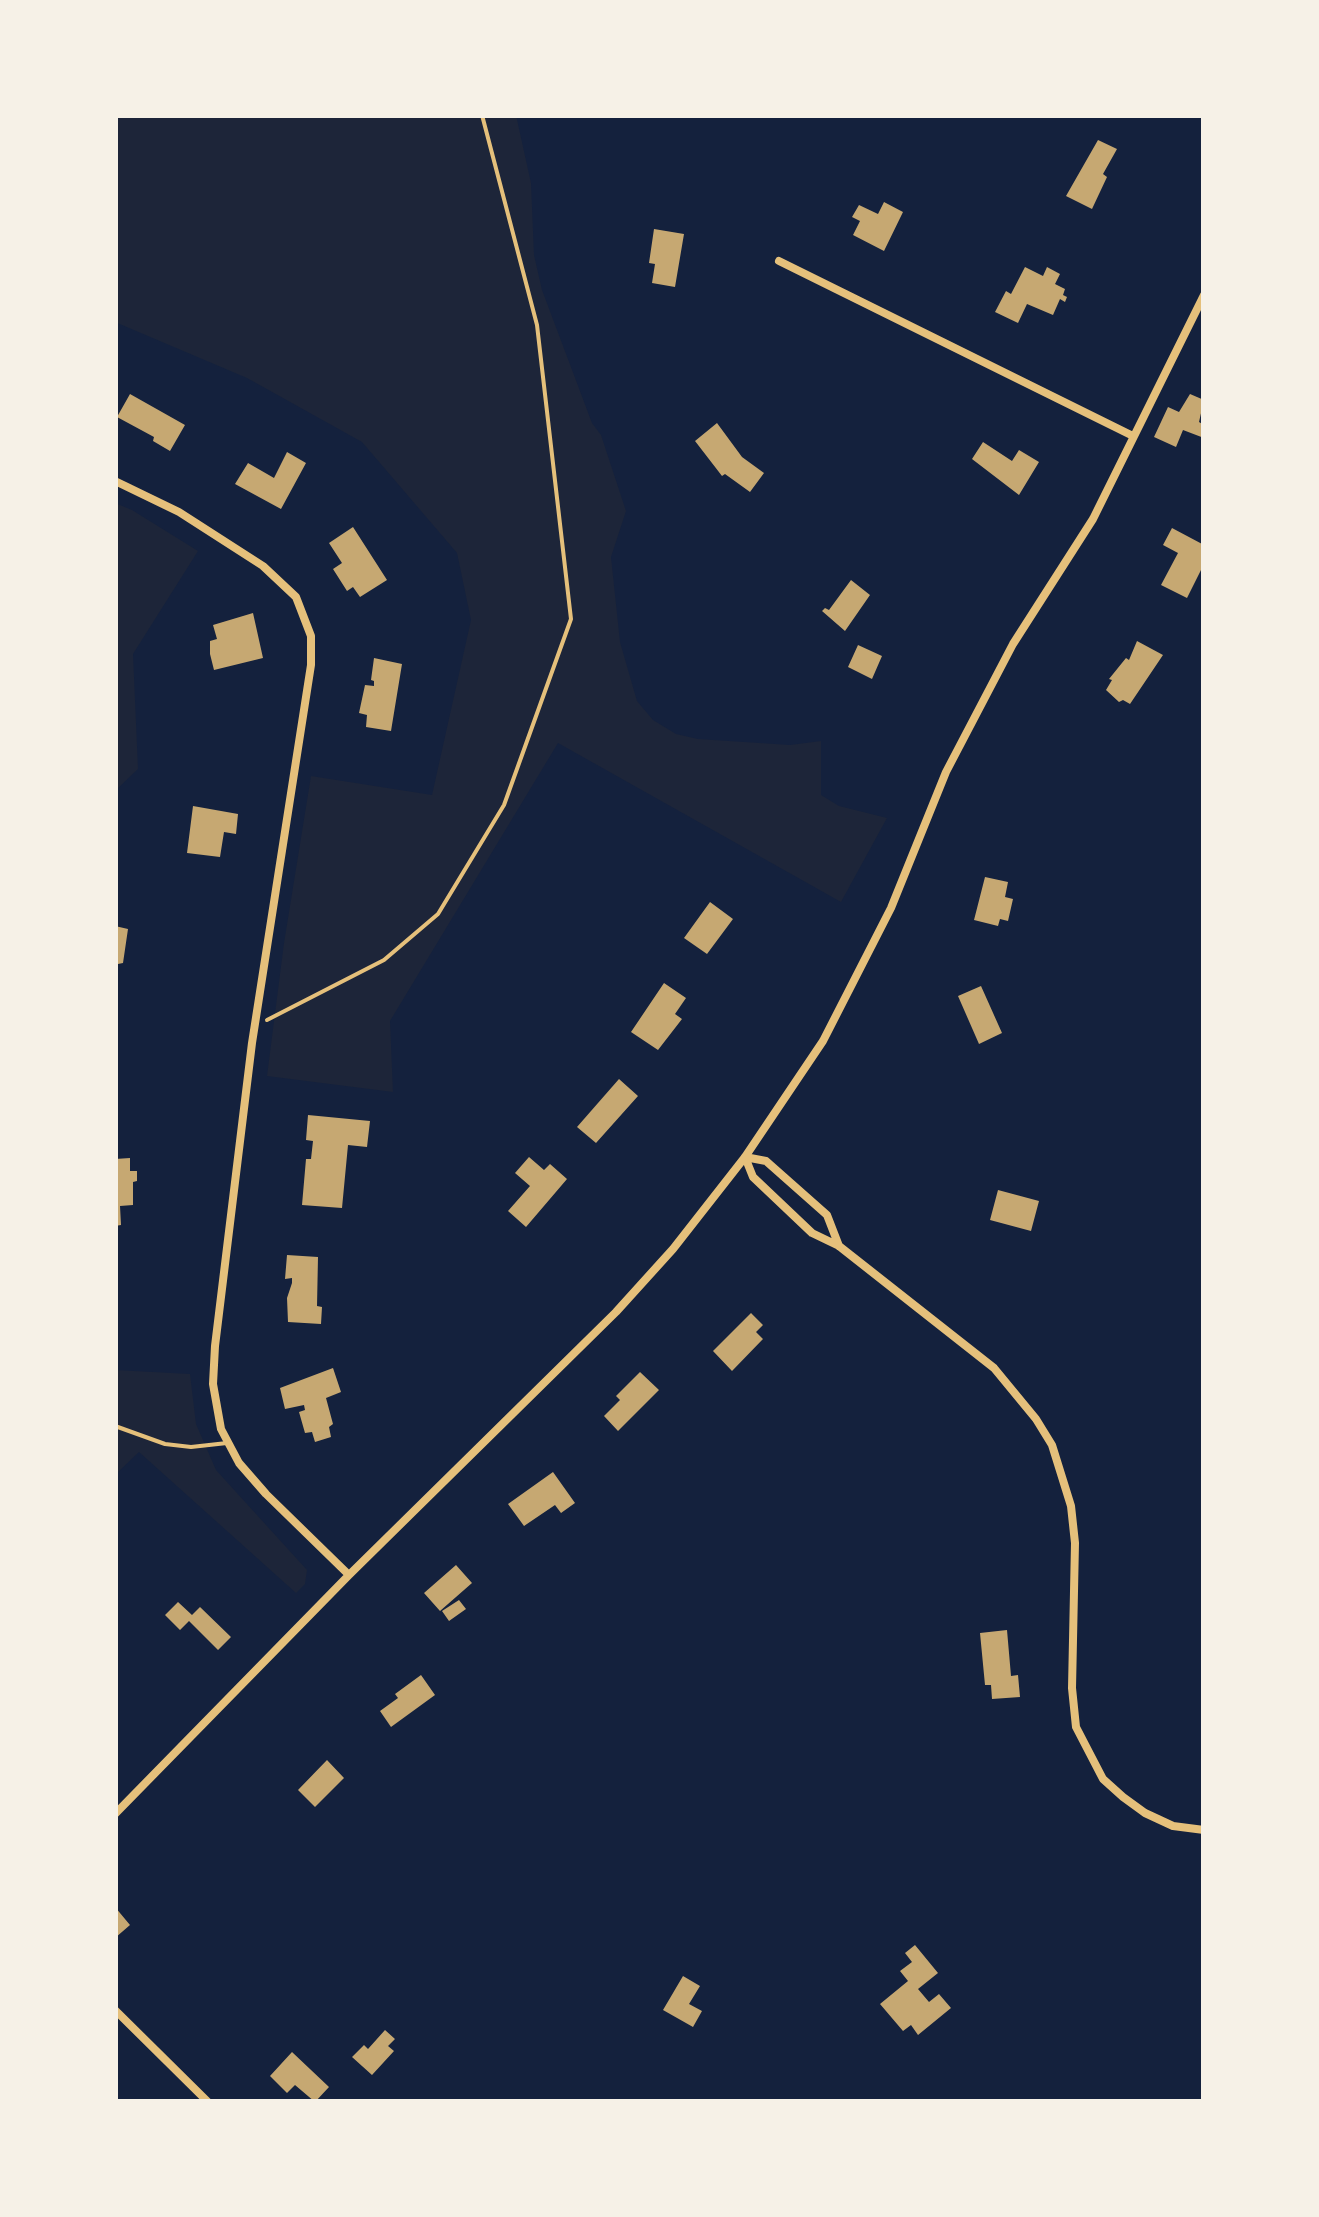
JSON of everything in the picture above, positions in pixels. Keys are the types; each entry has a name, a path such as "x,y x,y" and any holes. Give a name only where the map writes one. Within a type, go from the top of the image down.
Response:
{"street":[{"path":"779,262 1134,436"},
{"path":"115,1814 348,1575 636,1291 745,1157 823,1041 891,908 946,772 1014,644 1093,519 1204,295"},
{"path":"115,481 180,512 263,566 296,597 308,622 311,664 255,1026 213,1384 217,1415 240,1464 348,1575"},
{"path":"745,1157 753,1177 812,1232 839,1246 994,1368 1018,1394 1052,1445 1072,1506 1072,1688 1076,1727 1103,1778 1123,1797 1146,1814 1173,1826 1204,1830"},
{"path":"745,1157 766,1162 826,1214 839,1246"},
{"path":"115,2010 208,2102"}],"lane":[{"path":"115,1426 165,1444 191,1447 228,1443"}],"path":[{"path":"255,1026 384,960 438,914 504,805 571,619 537,325 482,115"}],"shaded area":[{"path":"115,115 516,115 531,183 534,255 542,290 592,423 601,435 626,511 611,557 620,642 637,701 653,720 676,734 698,739 790,745 821,741 821,795 839,806 887,818 841,902 558,743 390,1021 393,1092 267,1076 311,776 432,795 471,620 457,553 362,442 247,378 115,322"},
{"path":"115,503 198,551 133,654 138,769 115,791"},
{"path":"115,1370 190,1374 196,1424 216,1470 307,1570 305,1584 296,1593 139,1452 115,1475"}],"building":[{"path":"1098,140 1117,149 1103,174 1107,177 1092,209 1066,196"},
{"path":"884,202 903,212 884,251 853,235 860,221 852,217 859,205 878,214"},
{"path":"654,229 684,234 675,287 652,283 655,264 649,263"},
{"path":"1025,267 1043,276 1047,267 1060,274 1055,284 1065,289 1063,295 1067,297 1065,302 1060,299 1053,315 1027,304 1018,323 995,312 1006,291 1011,294"},
{"path":"130,394 185,425 170,451 153,441 154,437 117,417"},
{"path":"1190,394 1204,400 1199,422 1204,425 1204,438 1183,430 1176,447 1154,437 1168,407 1179,412"},
{"path":"717,423 742,457 764,473 750,492 725,474 722,476 695,441"},
{"path":"983,442 1012,461 1019,450 1039,462 1019,495 972,459"},
{"path":"287,452 306,463 281,509 235,484 248,463 274,478"},
{"path":"353,527 387,580 360,597 353,587 347,591 333,569 342,563 329,543"},
{"path":"1172,528 1204,545 1203,566 1187,598 1161,585 1178,553 1163,545"},
{"path":"851,580 870,595 845,631 822,611 829,610"},
{"path":"253,613 263,658 214,670 210,641 217,639 213,625"},
{"path":"1137,641 1163,655 1130,704 1119,702 1106,690 1112,680 1109,679 1126,658 1129,660"},
{"path":"858,645 882,656 872,679 848,667"},
{"path":"374,658 402,664 391,731 366,727 367,715 359,713 365,685 374,686"},
{"path":"193,806 238,814 236,834 224,832 220,857 187,853"},
{"path":"985,877 1008,882 1005,897 1013,899 1008,921 1000,919 998,926 974,920"},
{"path":"710,902 733,919 707,954 684,938"},
{"path":"115,926 128,929 123,963 118,964 115,964"},
{"path":"664,983 686,998 675,1014 682,1019 658,1050 631,1032"},
{"path":"981,986 1002,1033 979,1044 958,996"},
{"path":"619,1079 638,1096 596,1143 577,1127"},
{"path":"308,1115 370,1121 367,1147 348,1145 342,1208 302,1205 306,1159 311,1159 313,1141 306,1140"},
{"path":"529,1157 544,1170 550,1164 567,1179 526,1227 508,1211 530,1186 515,1173"},
{"path":"130,1158 130,1171 137,1171 133,1205 120,1206 121,1225 115,1226 115,1159"},
{"path":"998,1190 1039,1201 1031,1231 990,1220"},
{"path":"287,1255 318,1257 317,1306 322,1307 321,1324 288,1322 287,1298 292,1278 285,1279"},
{"path":"751,1313 763,1325 756,1332 763,1339 732,1371 713,1351"},
{"path":"333,1368 341,1392 326,1398 333,1424 329,1427 331,1437 315,1442 312,1432 305,1433 299,1412 305,1410 304,1405 285,1409 280,1388"},
{"path":"640,1372 659,1390 618,1431 604,1416 620,1400 616,1396"},
{"path":"553,1472 575,1503 561,1513 555,1505 524,1526 508,1504"},
{"path":"456,1565 472,1583 440,1611 424,1593"},
{"path":"459,1600 466,1609 449,1621 442,1611"},
{"path":"178,1602 192,1615 200,1607 231,1637 218,1650 189,1621 180,1630 165,1615"},
{"path":"1007,1630 1011,1676 1018,1675 1020,1697 992,1699 991,1685 985,1685 980,1633"},
{"path":"421,1675 435,1695 391,1727 380,1711"},
{"path":"327,1760 344,1778 315,1807 298,1790"},
{"path":"115,1907 130,1925 115,1938"},
{"path":"915,1945 938,1973 918,1989 929,2002 939,1994 951,2008 918,2035 911,2025 903,2031 880,2004 908,1981 900,1971 912,1962 905,1953"},
{"path":"683,1976 700,1986 689,2004 702,2011 693,2027 663,2010"},
{"path":"385,2030 395,2039 388,2046 394,2051 372,2075 352,2057 364,2045 368,2049"},
{"path":"292,2052 329,2087 315,2102 295,2085 287,2093 270,2076"}]}
